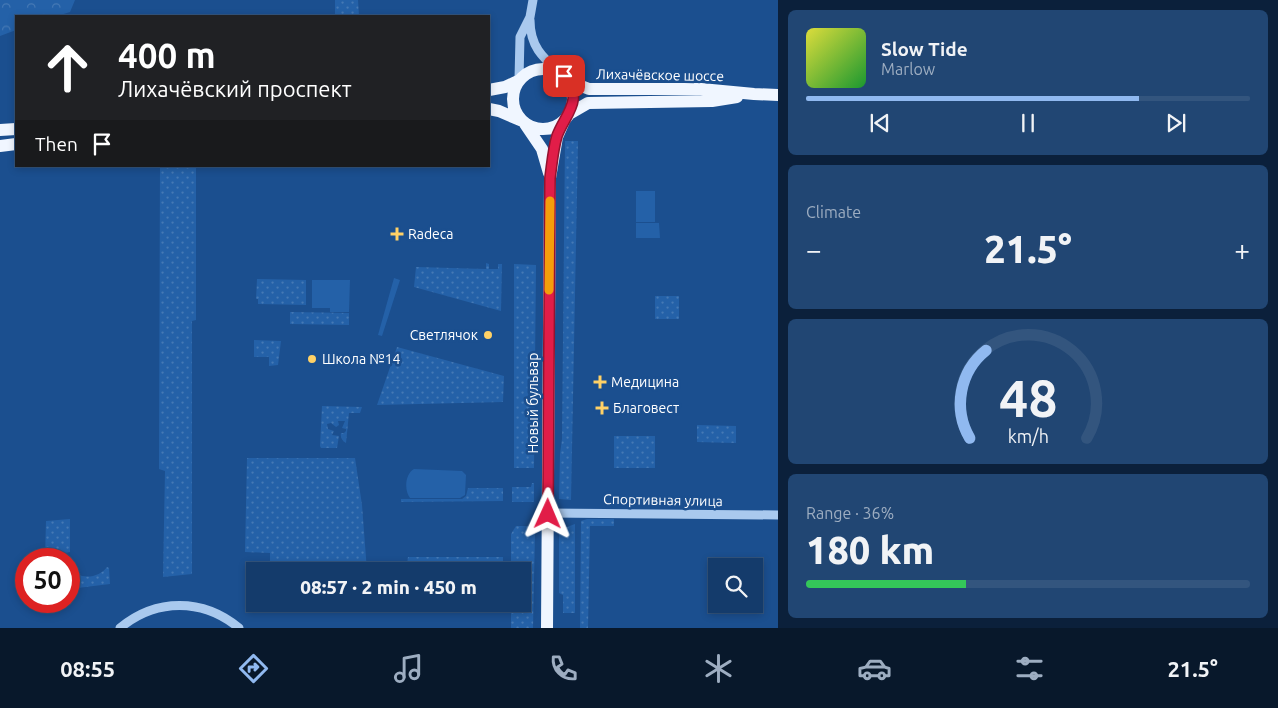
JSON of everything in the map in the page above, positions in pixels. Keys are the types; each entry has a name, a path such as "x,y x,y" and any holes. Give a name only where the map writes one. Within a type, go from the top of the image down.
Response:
{"main road":[{"path":"490,90 505,87 519,80 529,71 548,69 563,76 573,95 572,108 566,118 558,126 544,129 530,127 522,121 490,109"},
{"name":"Лихачёвское шоссе","path":"563,76 589,89 701,89 778,95"},
{"path":"519,80 514,89 512,100 516,113 522,121"},
{"name":"Лихачёвское шоссе","path":"566,118 588,103 712,101 754,94"},
{"name":"Новый бульвар","path":"547,628 550,178 557,137 566,118"},
{"name":"Новый бульвар","path":"522,121 542,149 550,178"},
{"path":"0,130 15,129"},
{"path":"0,146 15,144"}],"street":[{"path":"533,0 530,17 531,36 536,48 563,76"},
{"path":"519,80 520,37 530,17"},
{"name":"Спортивная улица","path":"548,514 778,516"},
{"path":"120,628 143,613 161,607 177,605 190,605 208,610 224,617 239,628"}],"green space":[{"path":"0,0 75,0 70,12 60,15 15,15 15,30 0,36"},
{"path":"335,0 358,0 359,15 335,15"},
{"path":"565,141 578,141 571,500 559,499 562,439"},
{"path":"160,167 196,167 196,320 192,321 192,574 163,577 165,471 159,469"},
{"path":"636,191 655,191 655,222 636,222"},
{"path":"636,223 659,223 660,238 636,238"},
{"path":"486,263 489,264 489,269 498,269 498,264 502,264 501,311 414,287 416,267 486,269"},
{"path":"514,264 536,265 534,468 514,468"},
{"path":"394,278 400,280 382,336 378,335"},
{"path":"257,279 306,280 306,305 258,304 258,299 256,299"},
{"path":"312,280 350,280 349,312 330,312 330,308 312,308"},
{"path":"655,296 679,296 679,319 655,319"},
{"path":"290,312 349,313 349,325 290,324"},
{"path":"254,340 281,341 278,365 269,366 269,357 254,357"},
{"path":"397,347 504,376 503,402 377,405"},
{"path":"322,406 362,407 360,413 349,413 346,443 342,440 341,436 341,433 346,431 346,429 342,428 345,421 338,421 339,425 336,427 331,423 327,424 328,429 334,431 332,435 339,436 337,448 321,448 320,446"},
{"path":"697,425 736,426 736,443 697,442"},
{"path":"614,436 655,436 655,468 614,468"},
{"path":"247,458 355,458 362,505 366,562 270,562 270,553 245,552"},
{"path":"414,469 462,471 466,475 465,495 460,498 410,498 406,482 411,471"},
{"path":"532,483 534,483 534,502 512,502 512,487 531,487"},
{"path":"468,488 503,488 503,501 401,502 401,499 462,499 466,496"},
{"path":"70,519 70,548 45,548 46,521"},
{"path":"587,519 614,519 614,526 590,526 588,628 580,628 581,521"},
{"path":"575,524 575,613 563,613 563,595 559,593 559,530"},
{"path":"516,526 533,526 535,534 533,628 511,628 511,612 531,612 531,562 511,562 511,534"},
{"path":"408,557 503,557 503,562 407,562"},
{"path":"107,567 109,568 110,584 80,588 80,575 88,577 97,575"}],"slow traffic":[{"path":"549,290 550,201"}],"place":[{"name":"Radeca","path":"397,234"},
{"name":"Светлячок","path":"488,335"},
{"name":"Школа №14","path":"312,359"},
{"name":"Медицина","path":"600,382"},
{"name":"Благовест","path":"602,408"}],"route":[{"path":"548,514 550,178 557,137 572,108 573,102 571,88 564,76"}]}
